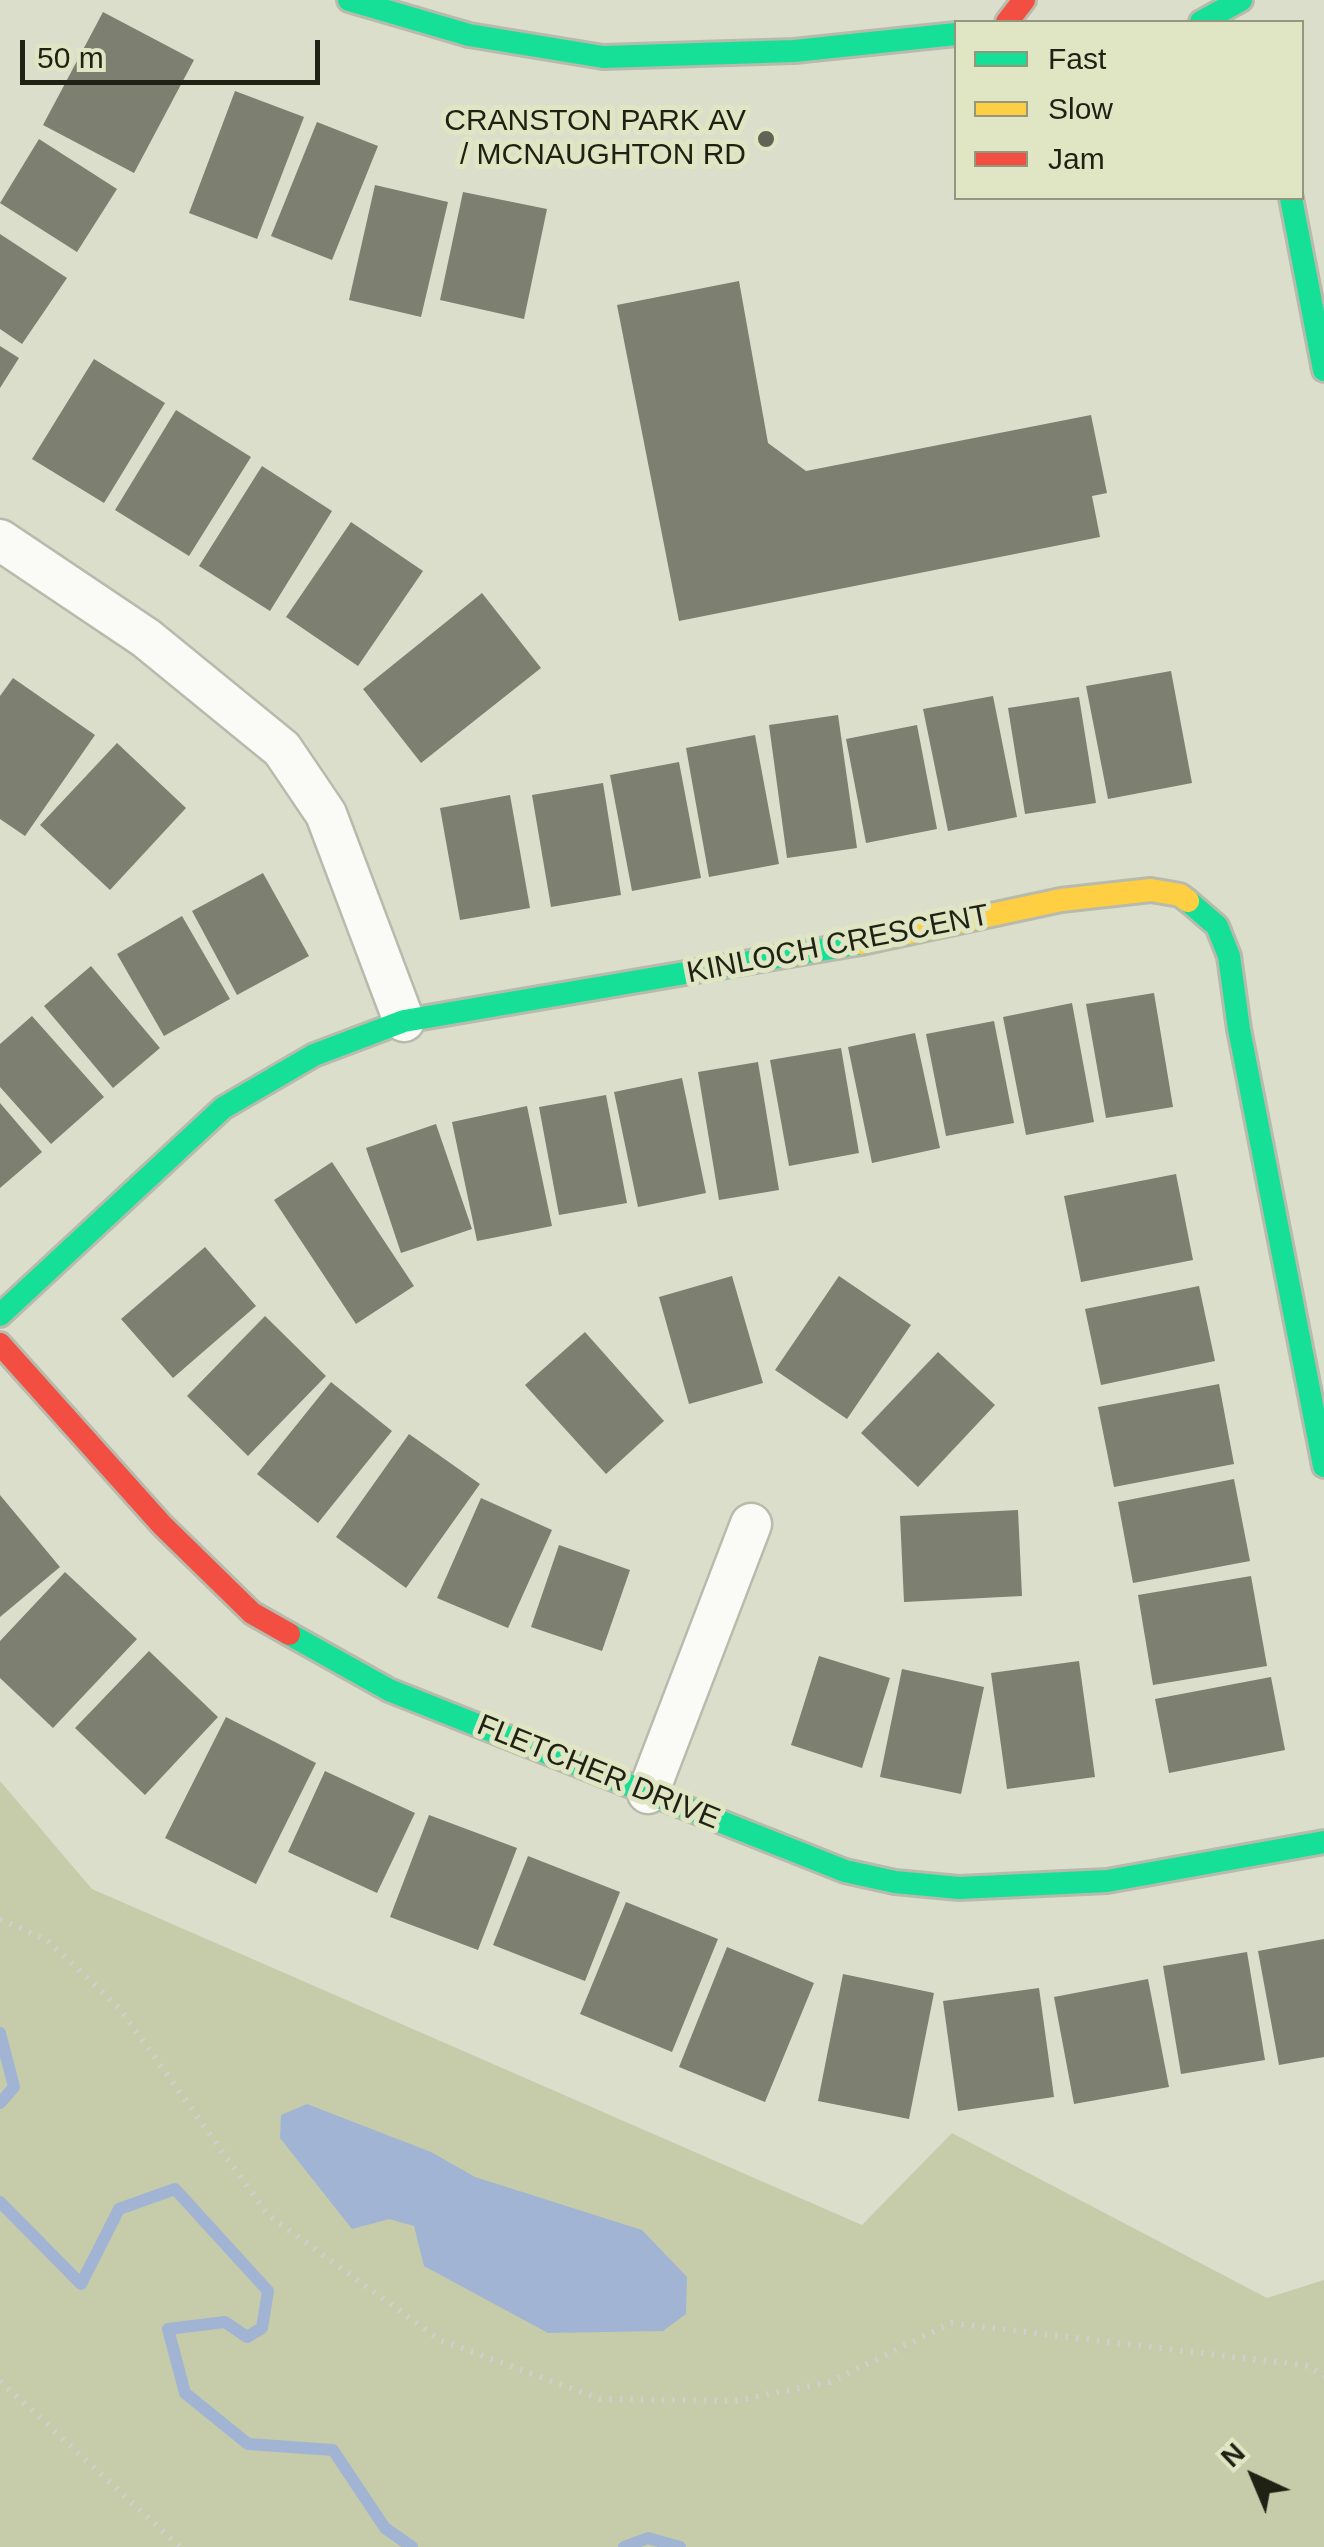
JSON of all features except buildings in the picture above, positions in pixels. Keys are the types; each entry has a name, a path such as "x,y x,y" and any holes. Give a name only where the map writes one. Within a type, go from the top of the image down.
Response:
{"street":[{"path":"348,0 468,35 603,56 794,50 954,34"},
{"path":"1205,20 1240,0"},
{"path":"1291,200 1324,370"},
{"path":"0,540 146,638 282,749 326,814 404,1020"},
{"name":"KINLOCH CRESCENT","path":"0,1315 223,1108 314,1055 404,1020 843,947 1061,900 1150,890 1180,895 1200,908 1217,926 1228,956 1324,1466"},
{"name":"FLETCHER DRIVE","path":"0,1344 162,1525 252,1613 389,1690 844,1871 895,1882 958,1888 1107,1881 1324,1842"},
{"path":"648,1792 750,1524"}],"path":[{"path":"0,1919 48,1941 120,2009 268,2216 440,2340 600,2399 734,2401 830,2382 951,2322 1309,2366 1324,2377"},
{"path":"0,2382 180,2547"}],"green space":[{"path":"0,1781 92,1889 862,2225 952,2133 1267,2298 1324,2280 1324,2547 0,2547"}],"water":[{"path":"307,2104 431,2152 475,2177 642,2230 687,2277 686,2314 663,2331 548,2333 424,2266 414,2226 389,2219 352,2229 280,2138 281,2115"}],"waterway":[{"path":"0,2033 14,2087 0,2103"},
{"path":"0,2202 81,2284 119,2209 175,2189 268,2291 262,2328 247,2337 225,2322 168,2329 185,2393 248,2444 333,2450 385,2528 412,2547"},
{"path":"624,2547 648,2538 680,2547"}],"traffic: fast":[{"path":"349,0 469,35 603,57 794,51 954,34"},
{"path":"1205,20 1241,0"},
{"path":"1291,200 1324,370"},
{"path":"1188,901 1217,926 1229,956 1239,1029 1324,1466"},
{"path":"0,1315 223,1108 314,1055 404,1021 861,943"},
{"path":"289,1634 389,1690 845,1871 895,1882 959,1888 1107,1881 1324,1842"}],"traffic: slow":[{"path":"861,943 1061,900 1151,890 1180,895 1188,901"}],"traffic: jam":[{"path":"1009,20 1024,0"},
{"path":"0,1344 162,1525 252,1613 289,1634"}],"place":[{"name":"CRANSTON PARK AV / MCNAUGHTON RD","path":"766,139"}]}
